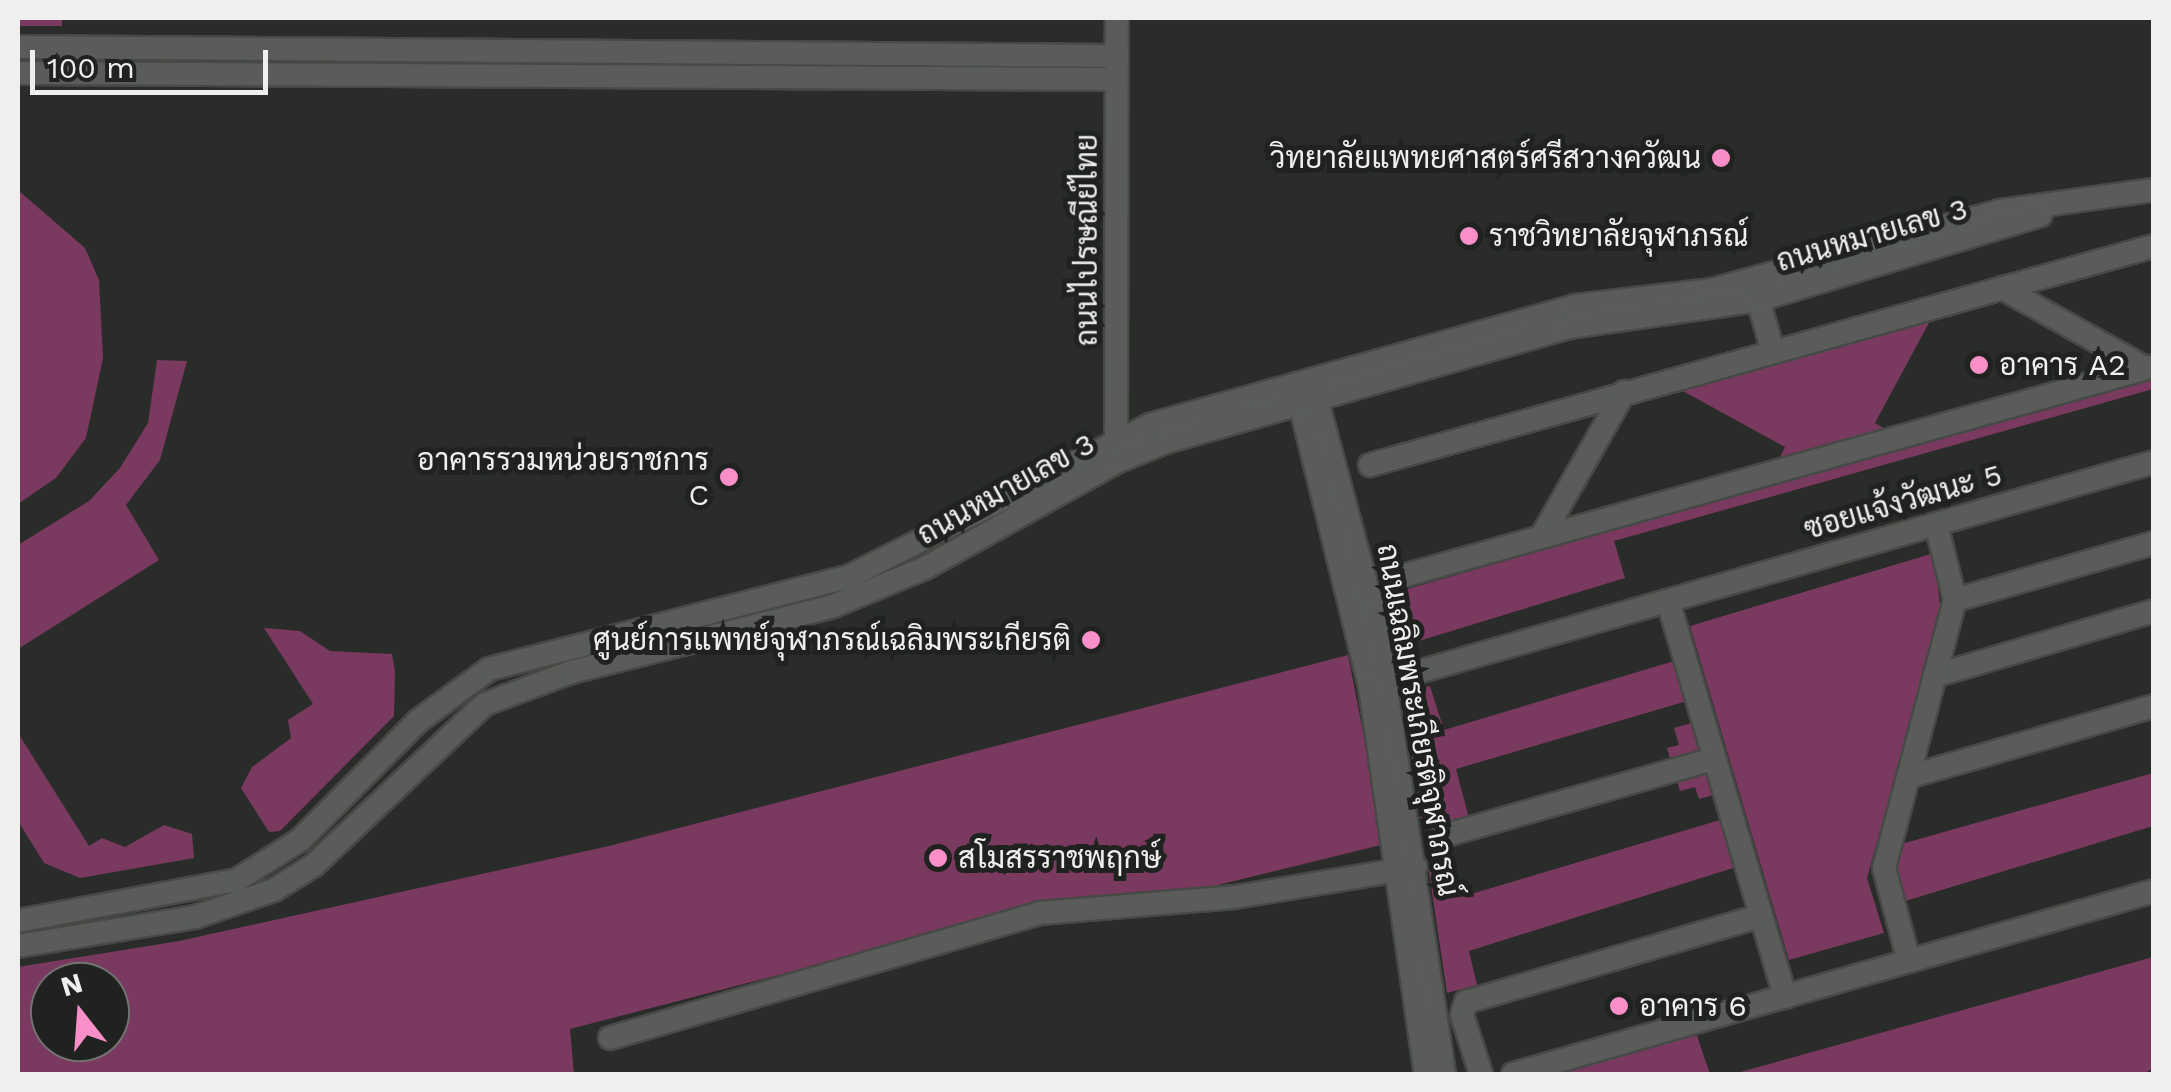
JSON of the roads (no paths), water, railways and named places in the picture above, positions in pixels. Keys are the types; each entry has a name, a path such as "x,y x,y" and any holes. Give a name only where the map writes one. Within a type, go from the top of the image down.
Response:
{"street":[{"name":"ถนนไปรษณีย์ไทย","path":"1116,462 1117,18"},
{"path":"21,47 1117,68"},
{"path":"18,73 1060,67"},
{"name":"ถนนหมายเลข 3","path":"18,946 194,917 274,890 314,864 485,704 571,672 833,606 925,568 1116,462 1306,391 1575,306 1739,285 2000,211 2154,190"},
{"name":"ถนนหมายเลข 3","path":"18,921 237,880 300,840 418,721 488,670 850,576 1116,437 1570,327 1758,300 2086,198"},
{"path":"1370,465 2154,246"},
{"path":"2002,288 2149,367"},
{"path":"1758,300 1773,351"},
{"path":"1398,577 2149,367"},
{"name":"ถนนเฉลิมพระเกียรติจุฬาภรณ์","path":"1306,391 1375,616 1430,1045 1426,1074"},
{"path":"1542,536 1624,392"},
{"name":"ซอยแจ้งวัฒนะ 5","path":"1418,672 2154,462"},
{"path":"1909,961 1884,868 1955,600 1936,524"},
{"path":"1955,600 2154,542"},
{"path":"1668,601 1784,997"},
{"path":"1934,676 2154,611"},
{"path":"1908,777 2154,706"},
{"path":"1443,836 1714,758"},
{"path":"610,1038 1040,913 1235,897 1408,869"},
{"path":"1514,1074 2154,892"},
{"path":"1482,1074 1462,1014 1466,1002 1760,916"},
{"name":"ถนนเฉลิมพระเกียรติจุฬาภรณ์","path":"1430,1045 1444,1074"}],"place":[{"name":"วิทยาลัยแพทยศาสตร์ศรีสวางควัฒน","path":"1721,158"},
{"name":"ราชวิทยาลัยจุฬาภรณ์","path":"1469,236"},
{"name":"อาคาร A2","path":"1979,365"},
{"name":"อาคารรวมหน่วยราชการ C","path":"729,477"},
{"name":"ศูนย์การแพทย์จุฬาภรณ์เฉลิมพระเกียรติ","path":"1091,640"},
{"name":"สโมสรราชพฤกษ์","path":"938,858"},
{"name":"อาคาร 6","path":"1619,1006"}]}
